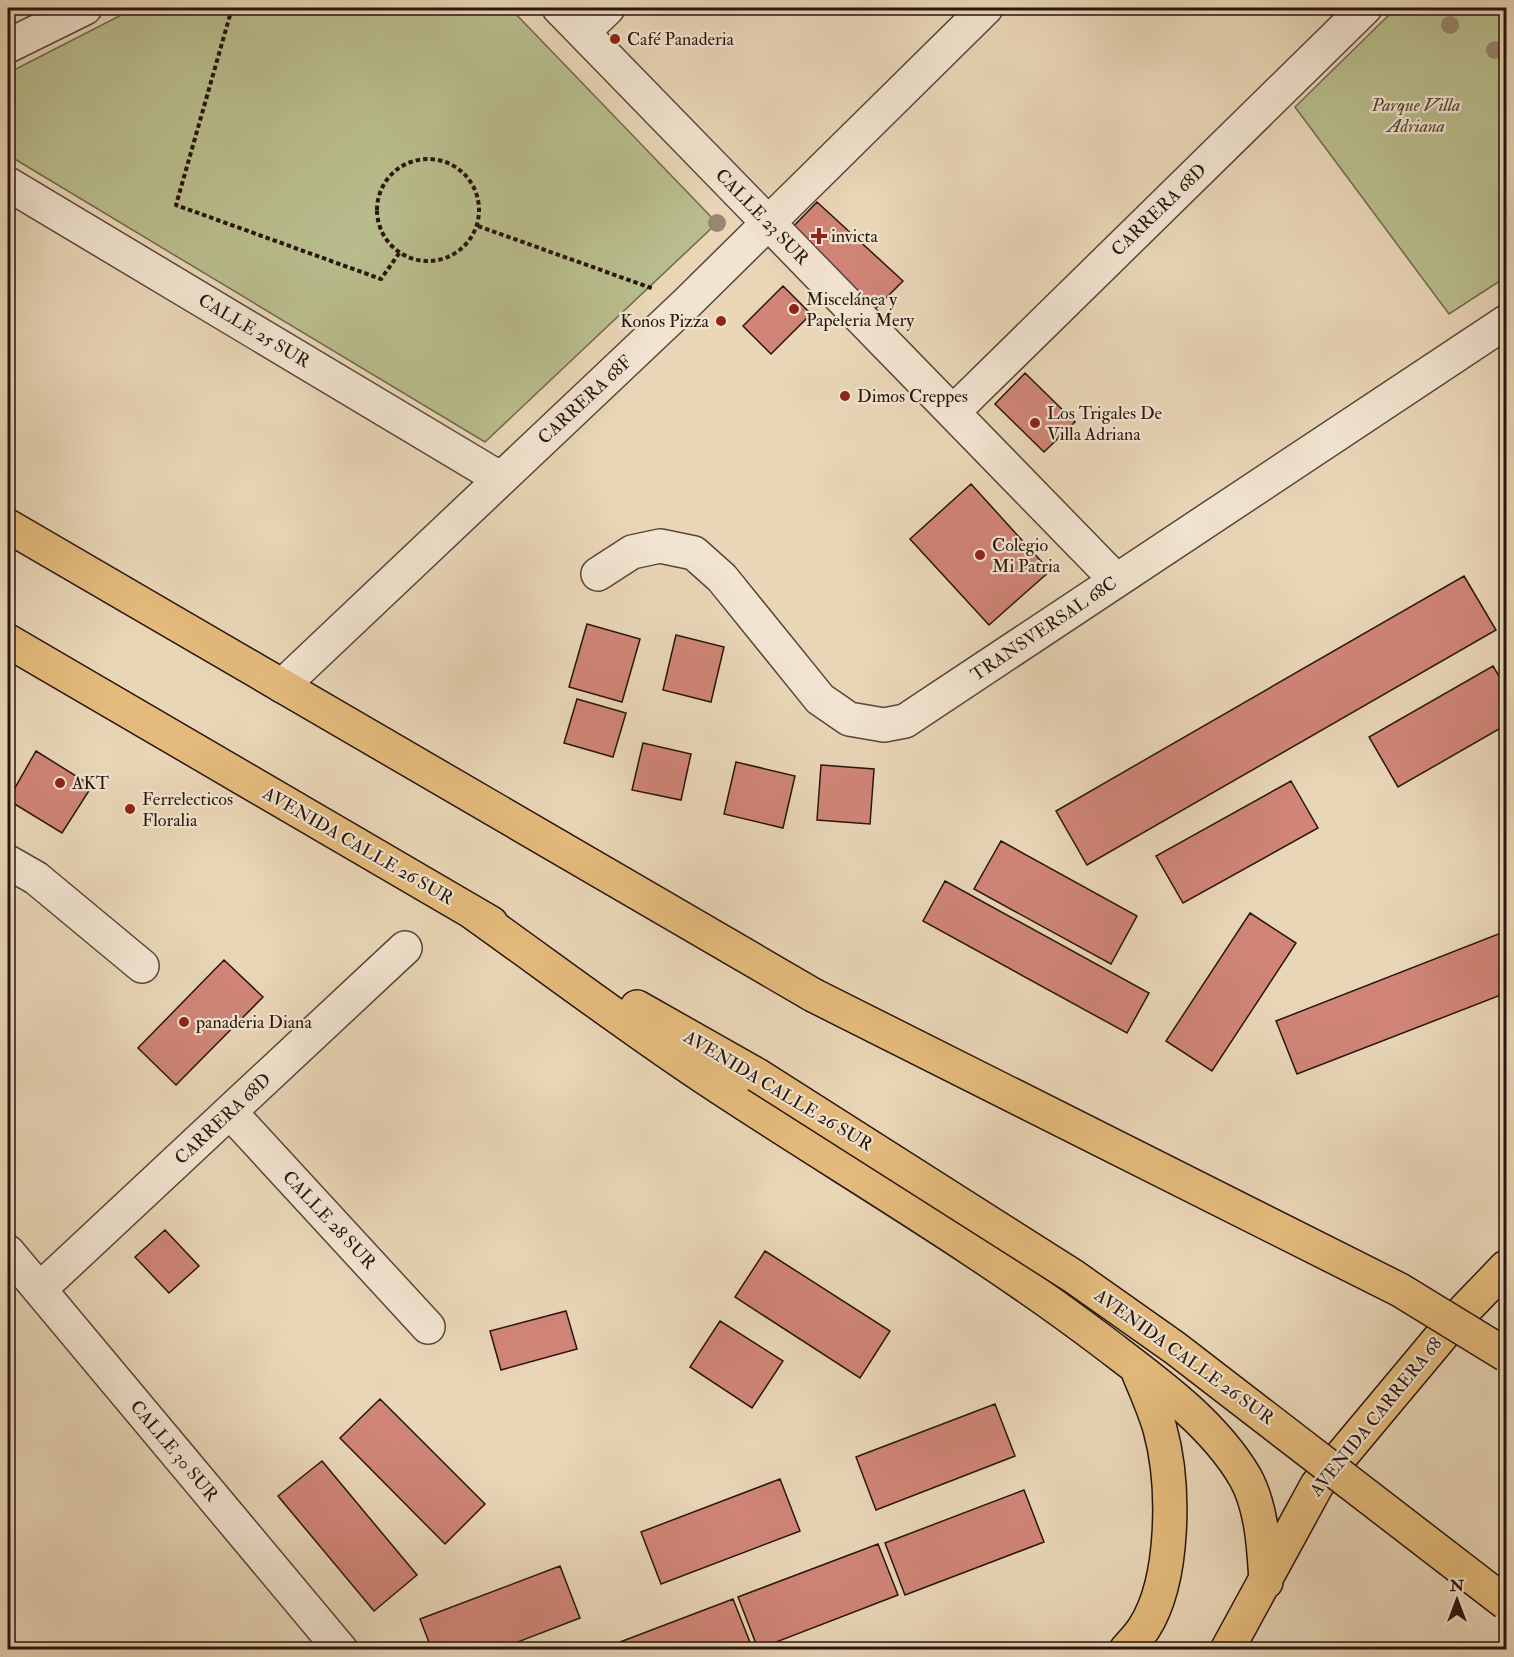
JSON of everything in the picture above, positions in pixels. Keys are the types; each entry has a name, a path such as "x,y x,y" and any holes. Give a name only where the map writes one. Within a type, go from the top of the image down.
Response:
{"main road":[{"path":"8,526 813,996 1400,1290 1506,1355"},
{"name":"AVENIDA CALLE 26 SUR","path":"8,641 472,912 757,1075 1073,1276 1175,1348 1506,1603"},
{"path":"472,912 712,1083 928,1220 1073,1318 1135,1365 1205,1427 1246,1479 1257,1513 1266,1582"},
{"name":"AVENIDA CARRERA 68","path":"1227,1650 1317,1485 1454,1321 1506,1267"},
{"path":"1126,1650 1144,1628 1157,1600 1169,1544 1169,1500 1161,1432 1135,1365"}],"street":[{"path":"8,46 85,8"},
{"name":"CALLE 23 SUR","path":"559,8 1116,580"},
{"path":"583,32 608,8"},
{"name":"CARRERA 68F","path":"282,686 688,302 986,8"},
{"name":"CARRERA 68D","path":"953,412 1365,8"},
{"name":"CALLE 25 SUR","path":"8,184 501,479"},
{"name":"TRANSVERSAL 68C","path":"598,574 633,552 660,546 694,553 722,578 820,699 849,719 884,725 905,721 1506,322"},
{"path":"8,862 36,878 142,966"},
{"name":"CARRERA 68D","path":"19,1273 230,1112 405,948"},
{"name":"CALLE 28 SUR","path":"230,1112 428,1327"},
{"name":"CALLE 30 SUR","path":"19,1273 333,1648"}],"path":[{"path":"232,8 176,205 381,279 400,252"},
{"path":"426,159 453,165 466,176 478,199 478,226 461,250 445,259 417,260 400,252 387,240 379,224 377,207 383,185 394,172 409,162 426,159"},
{"path":"478,226 688,302"}],"green space":[{"path":"135,8 510,8 717,223 485,442 8,155 8,73"},
{"name":"Parque Villa Adriana","path":"1396,8 1506,8 1506,277 1449,314 1295,107"}],"building":[{"path":"817,202 903,281 873,311 788,232"},
{"path":"783,286 811,314 771,354 743,326"},
{"path":"1025,373 1075,422 1044,452 995,404"},
{"name":"Colegio Mi Patria","path":"971,484 1050,571 989,625 910,539"},
{"path":"1464,576 1496,630 1087,865 1056,811"},
{"path":"587,624 640,639 622,702 569,687"},
{"path":"676,635 724,647 711,702 663,690"},
{"path":"1493,666 1506,688 1506,725 1398,787 1369,737"},
{"path":"577,699 626,713 613,757 564,743"},
{"path":"643,743 691,754 681,800 632,790"},
{"path":"36,751 92,786 62,833 8,800"},
{"path":"736,762 795,776 783,828 724,814"},
{"path":"821,765 874,769 870,824 817,820"},
{"path":"1291,781 1318,828 1183,903 1156,856"},
{"path":"1001,841 1137,916 1111,964 974,889"},
{"path":"945,881 1149,993 1127,1033 923,921"},
{"path":"1250,913 1296,943 1212,1071 1166,1041"},
{"path":"1506,931 1506,993 1297,1074 1276,1021"},
{"path":"224,960 263,997 176,1085 138,1048"},
{"path":"165,1230 199,1266 169,1293 135,1257"},
{"path":"765,1251 890,1331 860,1378 735,1297"},
{"path":"566,1311 577,1349 501,1370 490,1331"},
{"path":"720,1321 783,1361 752,1408 690,1367"},
{"path":"380,1399 485,1504 445,1544 340,1438"},
{"path":"995,1404 1015,1456 876,1510 856,1457"},
{"path":"322,1461 417,1575 374,1611 278,1496"},
{"path":"780,1479 800,1531 661,1584 641,1532"},
{"path":"1024,1490 1044,1542 905,1595 885,1543"},
{"path":"878,1544 898,1595 758,1649 738,1597"},
{"path":"560,1566 580,1618 497,1650 432,1650 420,1619"},
{"path":"733,1599 753,1650 599,1650"}],"place":[{"name":"Café Panaderia","path":"615,39"},
{"name":"invicta","path":"819,236"},
{"name":"Miscelánea y Papeleria Mery","path":"794,309"},
{"name":"Konos Pizza","path":"721,321"},
{"name":"Dimos Creppes","path":"845,396"},
{"name":"Los Trigales De Villa Adriana","path":"1035,423"},
{"name":"Colegio Mi Patria","path":"980,555"},
{"name":"AKT","path":"60,783"},
{"name":"Ferrelecticos Floralia","path":"130,809"},
{"name":"panaderia Diana","path":"184,1022"}]}
